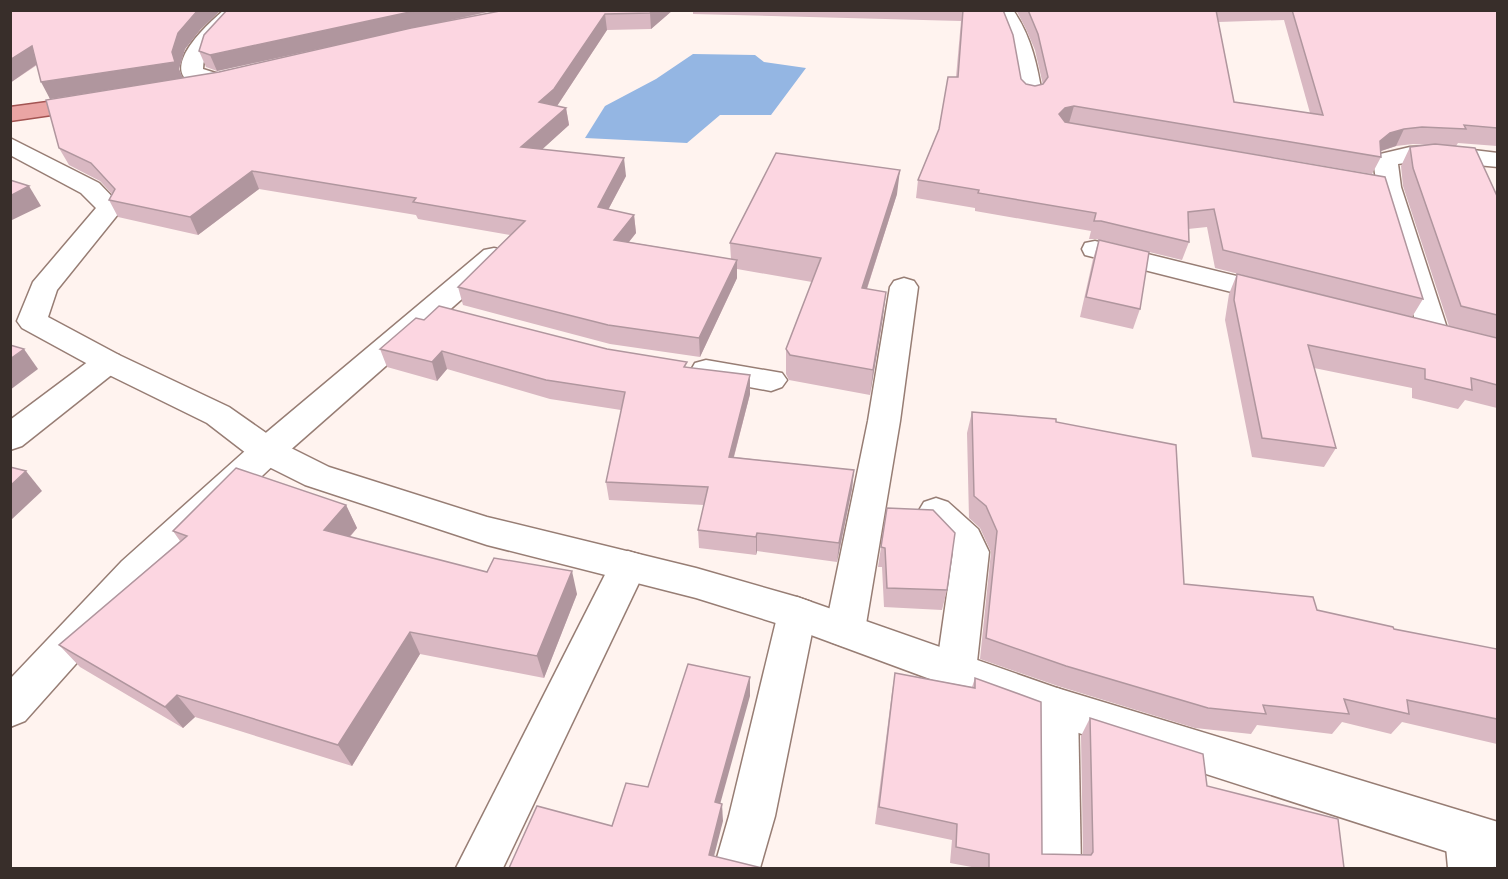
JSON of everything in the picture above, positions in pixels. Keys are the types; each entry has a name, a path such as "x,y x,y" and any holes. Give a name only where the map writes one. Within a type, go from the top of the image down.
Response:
{"main road":[{"path":"184,87 238,75"},
{"path":"10,114 106,100"}],"street":[{"path":"217,81 192,72 191,65 208,34 237,10"},
{"path":"1003,10 1013,23 1026,58 1031,94"},
{"path":"10,145 90,188 110,208 43,288 32,321 108,362 218,415 267,451 317,476 487,531 628,566 797,613 1057,707 1479,850"},
{"path":"1434,334 1377,185 1385,160 1395,155 1439,154 1497,160"},
{"path":"1095,249 1299,300"},
{"path":"10,708 135,572 267,451 495,254"},
{"path":"845,630 884,421 904,287"},
{"path":"432,309 465,318"},
{"path":"1400,325 1497,350"},
{"path":"10,438 108,362"},
{"path":"679,366 771,380"},
{"path":"936,512 965,539 971,552 956,671"},
{"path":"479,868 628,566"},
{"path":"737,868 752,816 797,613"},
{"path":"1057,707 1058,868"}],"water":[{"path":"693,54 755,55 764,62 806,68 771,115 720,115 687,143 585,138 605,106 656,79"}],"building":[{"path":"10,10 198,10 178,33 172,52 175,62 41,82 32,46 10,60"},
{"path":"227,10 419,10 210,55 199,51 204,35"},
{"path":"505,10 653,10 650,13 605,14 554,89 539,102 566,108 521,147 624,158 598,207 634,215 614,240 737,260 699,338 608,325 458,287 525,221 413,202 416,198 252,171 190,217 109,200 115,189 91,163 59,148 46,100 219,72 411,28"},
{"path":"963,10 1003,10 1013,35 1021,79 1026,84 1035,86 1043,84 1048,77 1038,34 1028,10 1216,10 1234,102 1323,115 1292,10 1497,10 1497,128 1464,125 1466,129 1422,127 1404,129 1390,133 1380,141 1381,157 1074,106 1065,108 1059,114 1065,122 1385,177 1423,299 1223,250 1214,209 1188,212 1189,242 1094,221 1096,213 978,193 979,190 918,180 939,129 948,77 958,77"},
{"path":"1435,144 1475,148 1497,196 1497,315 1461,306 1413,168 1410,147"},
{"path":"776,153 900,170 862,288 886,292 873,370 790,355 786,349 821,258 730,243"},
{"path":"10,180 29,186 10,196"},
{"path":"1099,240 1149,252 1140,309 1086,297"},
{"path":"1237,274 1497,338 1497,385 1471,378 1472,390 1425,379 1425,369 1308,345 1336,448 1262,438 1234,300"},
{"path":"439,306 607,349 687,362 684,367 750,375 729,457 854,470 839,543 757,533 756,537 698,530 708,487 606,482 625,392 546,380 442,351 432,362 380,349 416,318 424,320"},
{"path":"10,345 24,349 10,359"},
{"path":"972,412 1056,419 1056,422 1176,445 1184,584 1313,597 1317,610 1394,629 1497,649 1497,719 1407,700 1409,714 1344,699 1349,714 1263,705 1266,714 1208,708 1066,666 986,638 997,531 986,506 974,496"},
{"path":"10,467 26,471 10,486"},
{"path":"236,468 346,505 324,530 487,572 494,558 572,571 537,656 410,632 338,745 177,695 165,707 59,645 187,536 173,531"},
{"path":"887,508 933,510 955,533 947,590 887,588 885,548 881,547"},
{"path":"688,664 750,677 715,802 722,804 709,855 762,868 509,868 537,806 612,826 626,783 648,787"},
{"path":"895,673 975,688 975,678 1041,702 1042,854 1091,855 1093,852 1090,718 1203,754 1207,786 1338,819 1344,868 989,868 989,854 956,847 957,824 879,807"}]}
